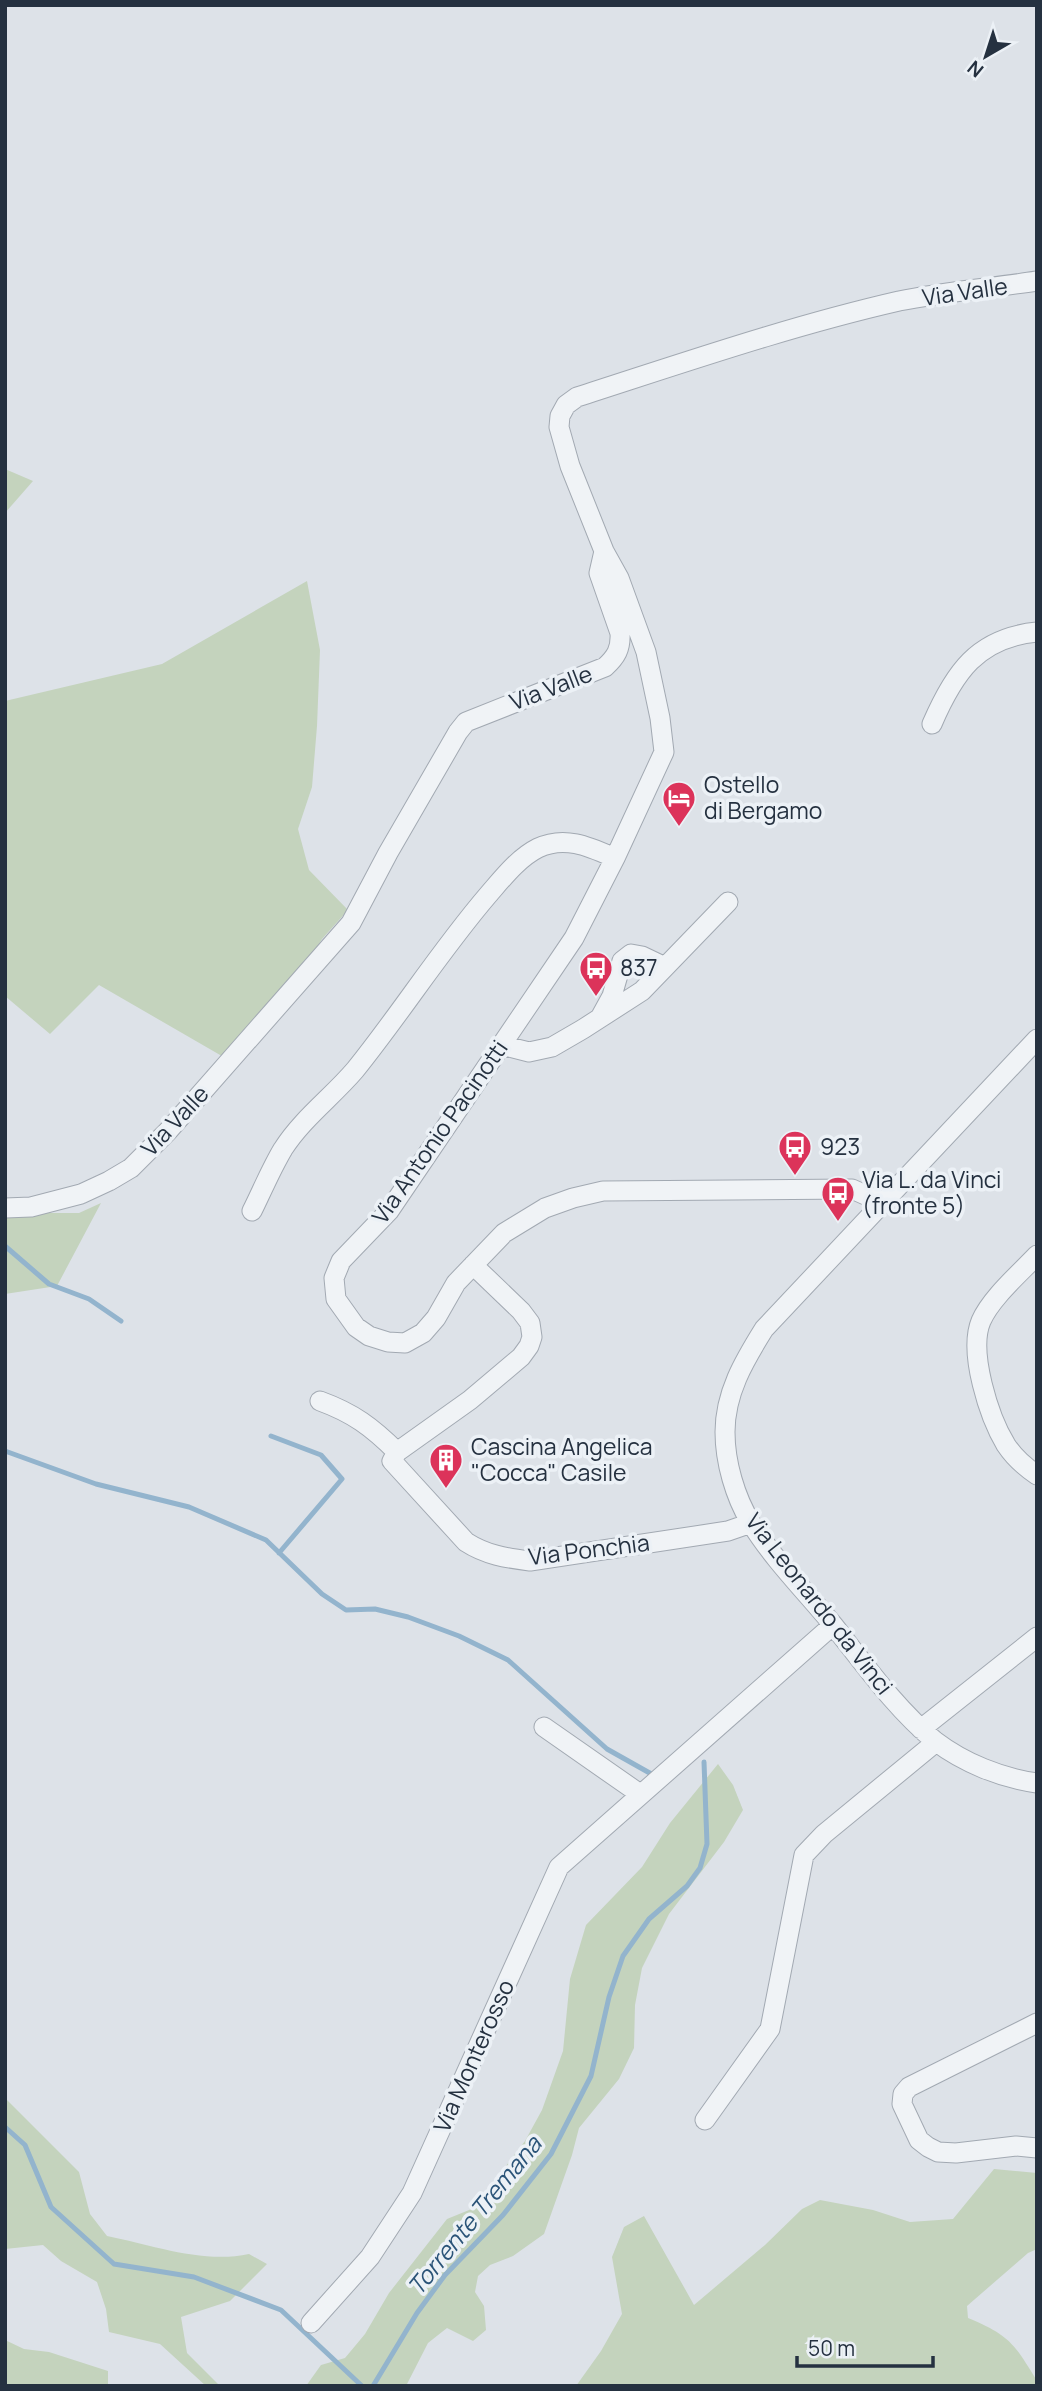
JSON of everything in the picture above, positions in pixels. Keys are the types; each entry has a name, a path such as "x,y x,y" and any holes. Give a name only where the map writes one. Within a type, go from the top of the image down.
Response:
{"street":[{"name":"Via Valle","path":"5,1208 31,1207 81,1194 131,1168 168,1131 351,923 388,853 466,722 605,667 613,659 621,644 620,633 599,573 604,551 570,466 559,427 560,416 566,405 576,397 855,312 903,300 1037,281"},
{"name":"Via Antonio Pacinotti","path":"604,551 619,578 646,652 664,752 574,938 388,1211 341,1261 334,1278 336,1299 356,1327 369,1336 388,1342 405,1343 423,1333 436,1318 456,1283 504,1233 545,1208 603,1191 852,1189 881,1202"},
{"path":"932,724 946,690 974,656 1002,640 1037,632"},
{"path":"251,1211 284,1149 302,1125 353,1073 458,930 508,872 527,855 541,847 557,843 587,845 615,858"},
{"path":"502,1045 529,1052 552,1047 599,1020 642,991 728,902"},
{"path":"599,1020 612,996 622,961 631,954 665,967"},
{"name":"Via Leonardo da Vinci","path":"1037,1039 764,1329 739,1370 731,1394 725,1430 732,1475 751,1523 884,1688 929,1735 954,1754 999,1775 1037,1783"},
{"path":"1037,1255 994,1302 981,1321 976,1341 977,1358 997,1426 1007,1447 1037,1475"},
{"path":"397,1452 470,1400 521,1357 529,1346 532,1337 530,1323 521,1311 472,1265"},
{"name":"Via Ponchia","path":"320,1401 348,1412 366,1424 397,1452 392,1461 395,1467 449,1525 480,1551 499,1557 530,1561 728,1531 751,1523"},
{"name":"Via Monterosso","path":"311,2323 370,2257 412,2193 559,1867 833,1625"},
{"path":"705,2120 770,2029 804,1855 929,1735 1037,1637"},
{"path":"544,1727 640,1794"},
{"path":"1037,2023 909,2087 903,2094 902,2104 919,2140 938,2152 956,2153 1016,2146 1037,2148"}],"green space":[{"path":"5,469 33,481 5,513"},
{"path":"307,581 320,650 312,787 298,829 309,870 348,910 322,939 299,977 227,1059 99,985 50,1034 5,996 5,701 162,664"},
{"path":"101,1203 57,1286 5,1294 5,1213 79,1213"},
{"path":"718,1764 733,1785 743,1810 724,1842 669,1914 642,1968 635,2005 634,2048 619,2079 579,2128 544,2234 513,2256 490,2265 478,2276 475,2292 484,2306 486,2330 473,2341 447,2328 428,2343 406,2386 306,2386 321,2365 345,2358 365,2334 389,2293 447,2219 474,2208 525,2141 542,2110 563,2051 570,1979 586,1925 642,1867 670,1823"},
{"path":"5,2098 79,2172 90,2214 107,2236 196,2255 214,2257 249,2254 267,2264 230,2301 181,2317 187,2353 220,2386 206,2386 160,2344 109,2332 106,2309 97,2282 61,2261 43,2245 5,2249"},
{"path":"994,2169 1037,2173 1037,2249 1028,2253 967,2306 968,2318 1002,2335 1016,2349 1037,2381 1037,2386 576,2386 601,2351 622,2314 612,2257 624,2227 644,2216 694,2305 765,2245 802,2209 820,2200 873,2210 910,2222 953,2219"},
{"path":"5,2340 24,2349 49,2352 108,2371 108,2386 5,2386"}],"waterway":[{"path":"5,1246 49,1284 89,1299 121,1321"},
{"path":"271,1436 321,1455 342,1479 279,1553"},
{"path":"5,1451 96,1484 189,1507 266,1540 322,1594 346,1610 375,1609 408,1617 459,1636 508,1660 607,1749 655,1776"},
{"name":"Torrente Tremana","path":"373,2386 417,2313 445,2275 503,2215 551,2154 591,2076 609,1997 623,1956 649,1919 687,1886 700,1868 707,1844 704,1762"},
{"path":"5,2127 25,2145 51,2207 114,2264 194,2277 281,2310 362,2386"}],"place":[{"name":"Ostello di Bergamo","path":"679,828"},
{"name":"837","path":"596,998"},
{"name":"923","path":"795,1177"},
{"name":"Via L. da Vinci (fronte 5)","path":"838,1223"},
{"name":"Cascina Angelica \"Cocca\" Casile","path":"446,1490"}]}
